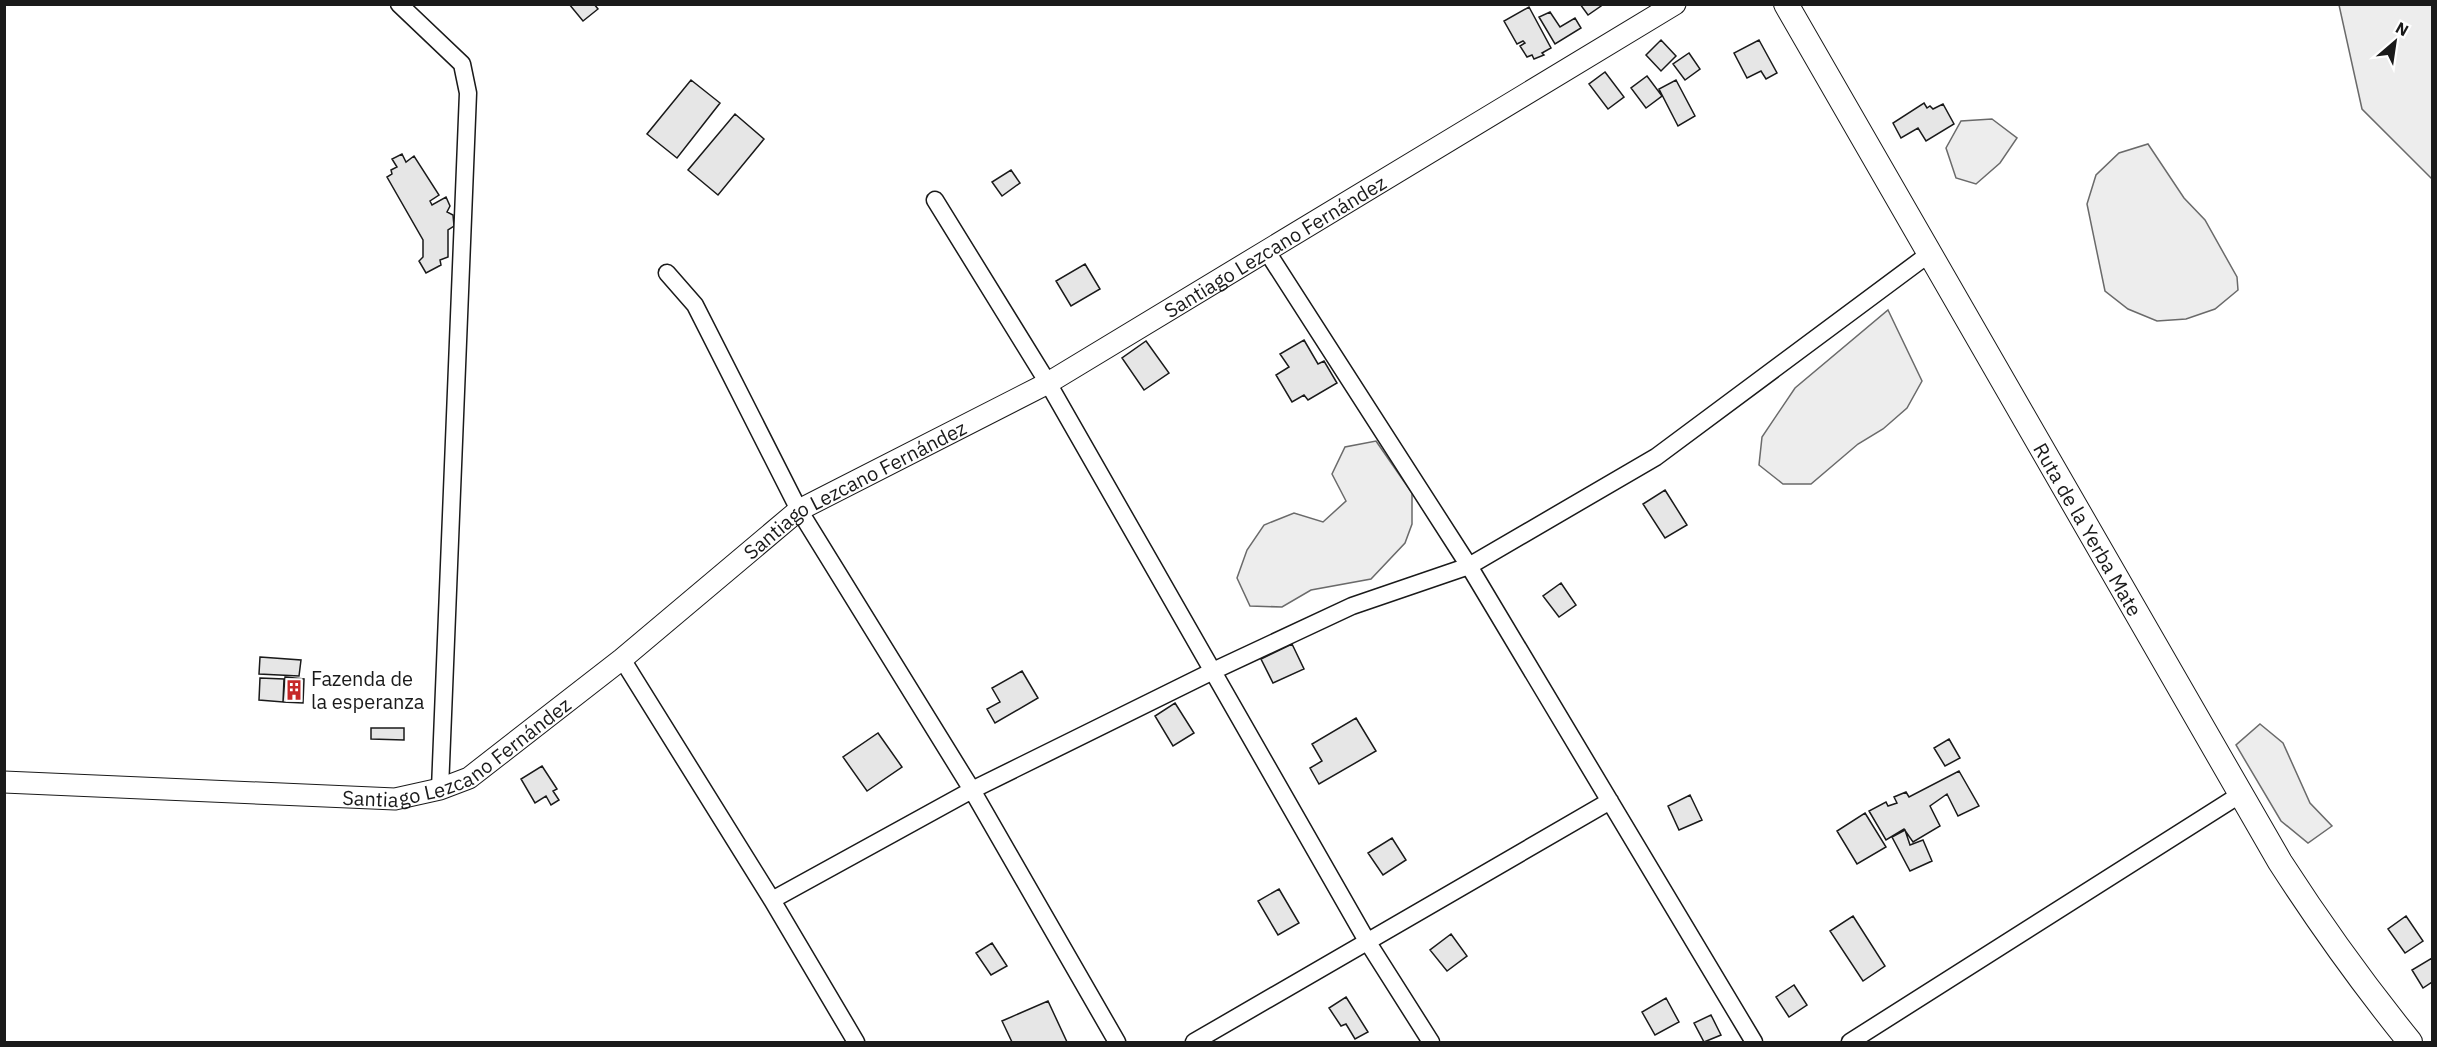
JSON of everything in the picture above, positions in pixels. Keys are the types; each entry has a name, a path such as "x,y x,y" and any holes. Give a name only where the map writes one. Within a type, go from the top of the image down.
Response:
{"main road":[{"name":"Ruta de la Yerba Mate","path":"1786,4 2280,862 2321,925 2368,990 2410,1042"}],"street":[{"path":"399,4 462,64 468,93 440,789"},
{"name":"Santiago Lezcano Fernández","path":"4,782 395,799 440,789 469,778 622,659 799,510 1048,383 1675,4"},
{"path":"935,200 1048,383 1367,941 1431,1042"},
{"path":"1266,250 1469,567 1754,1042"},
{"path":"772,900 972,790 1213,671 1352,606 1469,567 1656,457 1929,254"},
{"path":"668,273 694,304 799,510 972,790 1117,1042"},
{"path":"622,659 772,900 856,1042"},
{"path":"1850,1042 2241,794"},
{"path":"1194,1042 1610,801"}],"shaded area":[{"path":"2339,5 2432,5 2432,179 2362,109"},
{"path":"1992,119 2017,138 2000,163 1976,184 1956,178 1946,148 1961,121"},
{"path":"2148,144 2184,198 2205,220 2237,277 2238,290 2215,309 2186,319 2157,321 2128,309 2105,291 2087,204 2096,175 2119,153"},
{"path":"1888,310 1922,381 1907,408 1883,429 1858,444 1811,484 1783,484 1759,465 1762,437 1795,388"},
{"path":"1376,441 1412,493 1412,524 1405,543 1371,579 1311,590 1282,607 1250,606 1237,578 1247,550 1264,525 1294,513 1323,522 1346,501 1332,474 1345,447"},
{"path":"2260,724 2283,743 2310,803 2332,826 2308,843 2281,821 2236,745"}],"building":[{"path":"569,4 594,4 598,9 583,21"},
{"path":"1580,4 1600,4 1601,6 1588,15"},
{"path":"1529,7 1551,48 1542,53 1544,55 1534,59 1532,55 1527,57 1520,46 1525,43 1523,41 1517,44 1504,21"},
{"path":"1550,12 1560,27 1575,18 1581,28 1555,44 1539,17"},
{"path":"1661,40 1676,56 1661,71 1646,55"},
{"path":"1759,40 1777,73 1766,79 1761,71 1747,78 1734,53"},
{"path":"1689,53 1700,69 1685,80 1673,64"},
{"path":"1605,72 1624,97 1608,109 1589,84"},
{"path":"1647,76 1662,96 1646,108 1631,88"},
{"path":"691,80 720,103 677,158 647,134"},
{"path":"1676,80 1695,116 1678,126 1659,89"},
{"path":"1924,103 1927,108 1930,106 1933,109 1943,104 1954,124 1926,141 1918,128 1901,138 1893,123"},
{"path":"735,114 764,139 718,195 688,170"},
{"path":"402,154 406,162 414,156 439,195 430,201 432,205 446,197 450,206 447,212 453,215 454,226 448,230 448,257 440,260 441,265 426,273 419,261 423,257 423,240 387,177 392,174 391,170 397,167 392,159"},
{"path":"1011,170 1020,183 1002,196 992,182"},
{"path":"1085,264 1100,289 1071,306 1056,281"},
{"path":"1304,340 1318,364 1324,361 1337,383 1308,400 1304,395 1292,402 1276,375 1289,367 1280,354"},
{"path":"1146,341 1169,373 1144,390 1122,358"},
{"path":"1665,490 1687,525 1665,538 1643,504"},
{"path":"1561,583 1576,605 1559,617 1543,596"},
{"path":"1292,644 1304,669 1273,683 1261,659"},
{"path":"260,657 301,660 299,676 259,674"},
{"path":"1022,671 1038,698 995,723 987,709 1000,702 992,688"},
{"name":"Fazenda de la esperanza","path":"285,677 304,679 303,703 283,702"},
{"path":"260,678 284,679 283,702 259,700"},
{"path":"1175,703 1194,733 1173,746 1155,716"},
{"path":"1356,718 1376,751 1319,784 1310,768 1322,761 1312,744"},
{"path":"371,728 404,728 404,740 371,739"},
{"path":"878,733 902,767 867,791 843,757"},
{"path":"1949,739 1960,758 1945,766 1934,748"},
{"path":"542,766 557,789 553,791 559,800 551,805 546,796 535,803 521,779"},
{"path":"1959,771 1979,806 1958,816 1947,794 1930,806 1940,826 1913,842 1904,829 1886,840 1869,811 1886,802 1888,806 1897,803 1894,797 1906,792 1909,797"},
{"path":"1690,795 1702,820 1679,830 1668,806"},
{"path":"1865,813 1886,847 1857,864 1837,831"},
{"path":"1905,830 1910,845 1923,840 1932,861 1910,871 1892,837"},
{"path":"1392,838 1406,860 1383,875 1368,853"},
{"path":"1279,889 1299,923 1278,935 1258,901"},
{"path":"1853,916 1885,966 1863,981 1830,931"},
{"path":"2406,916 2423,941 2405,953 2388,929"},
{"path":"1451,934 1467,956 1447,971 1430,950"},
{"path":"992,943 1007,966 991,975 976,953"},
{"path":"2432,958 2432,982 2423,988 2412,970"},
{"path":"1794,985 1807,1005 1789,1017 1776,997"},
{"path":"1346,997 1368,1032 1355,1039 1346,1024 1341,1026 1329,1008"},
{"path":"1666,998 1679,1022 1655,1035 1642,1012"},
{"path":"1048,1001 1067,1042 1012,1042 1002,1021"},
{"path":"1711,1015 1721,1035 1704,1042 1694,1023"}],"place":[{"name":"Fazenda de la esperanza","path":"294,690"}]}
